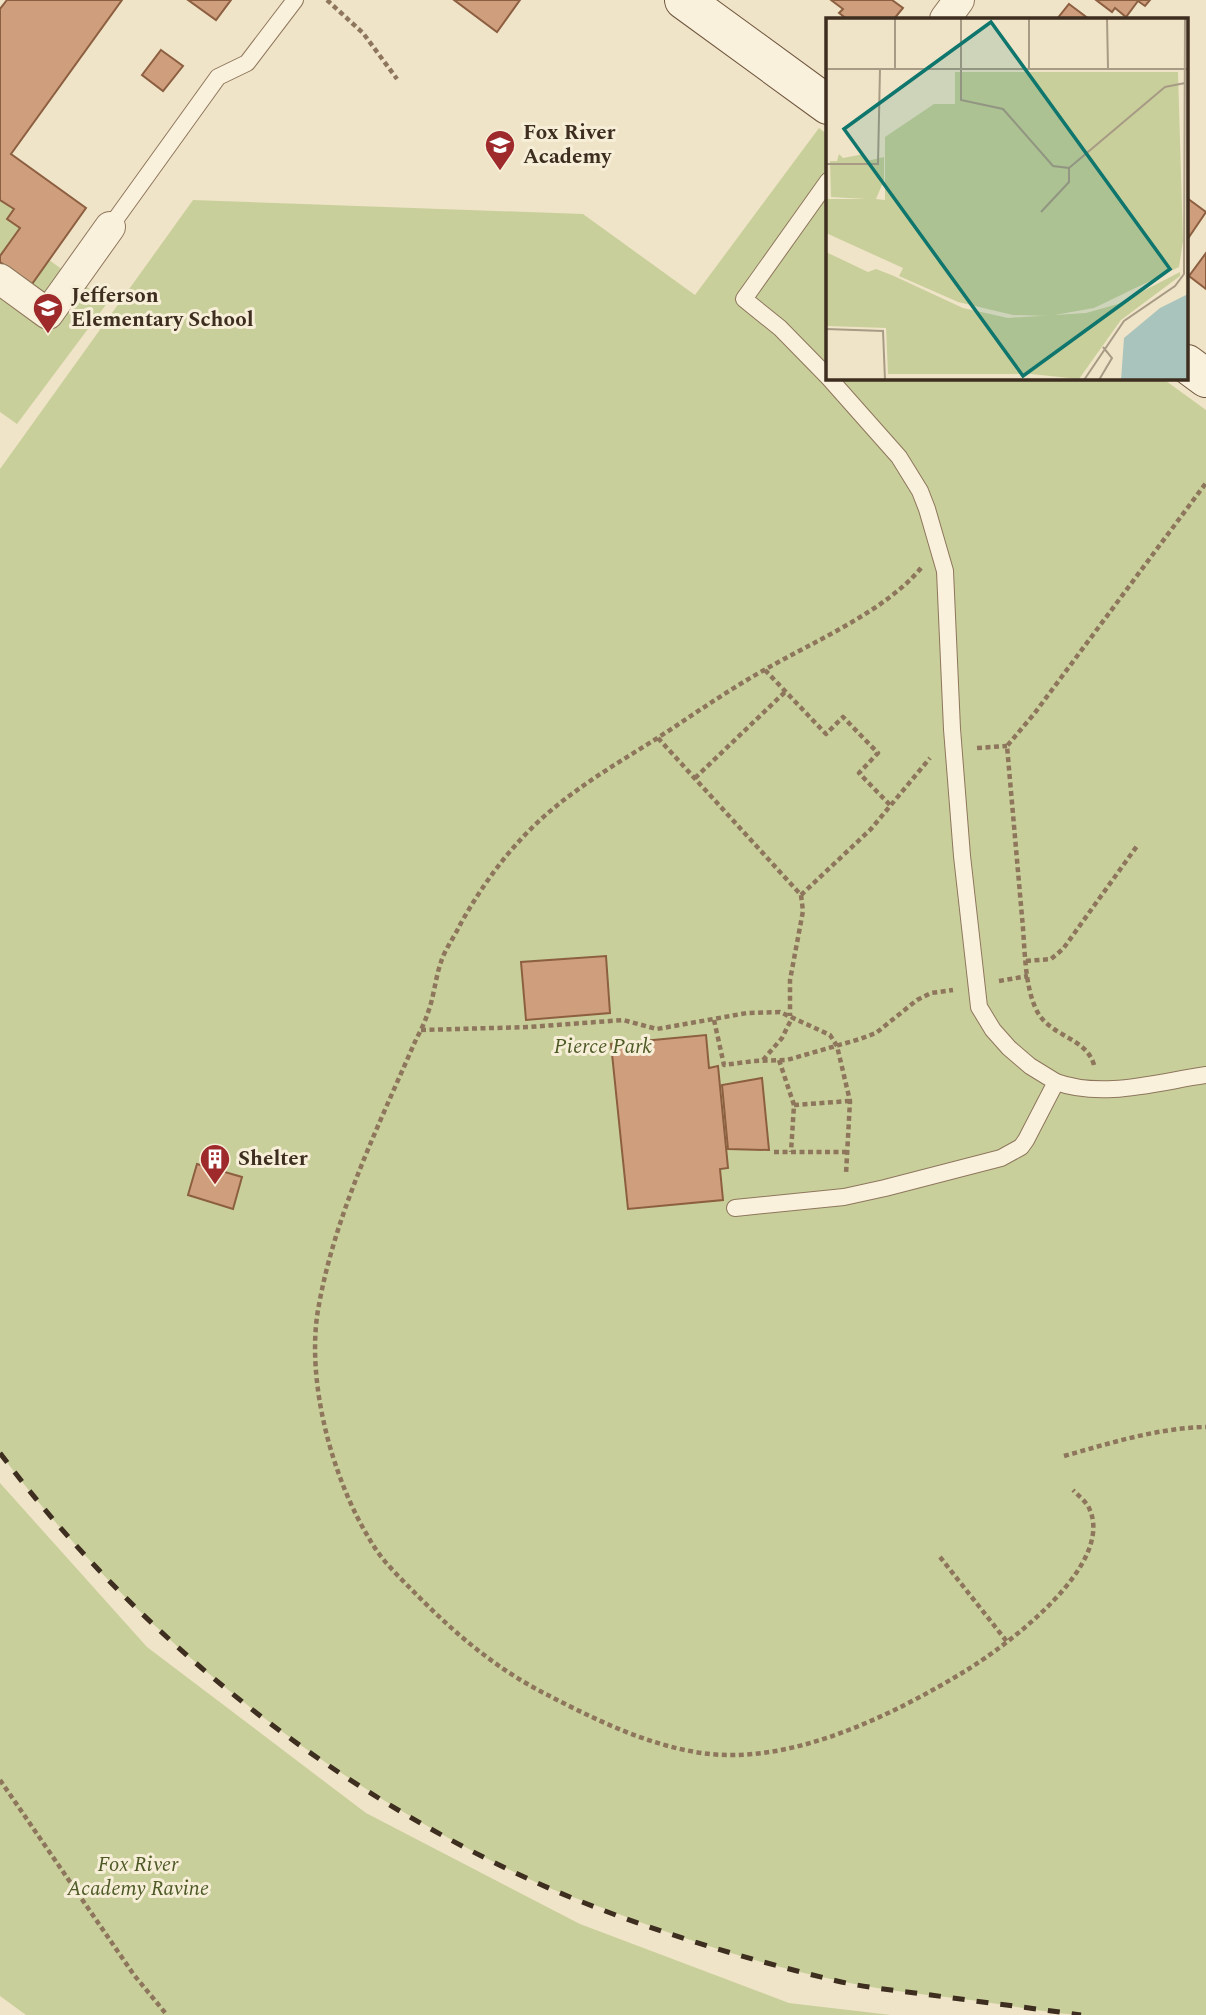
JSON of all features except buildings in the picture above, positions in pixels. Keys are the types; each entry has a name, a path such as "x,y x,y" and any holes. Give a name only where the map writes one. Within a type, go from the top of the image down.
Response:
{"main road":[{"path":"684,0 826,104"},
{"path":"1188,365 1206,378"}],"street":[{"path":"946,18 959,0"},
{"path":"0,279 48,314 110,227"}],"lane":[{"path":"110,227 218,77 247,64 295,0"},
{"path":"826,184 744,299 780,328 826,376"},
{"path":"830,380 887,442 910,473 927,509 945,571 952,729 961,843 979,1006 993,1030 1009,1048 1030,1066 1056,1082 1075,1089 1096,1091 1206,1075"},
{"path":"735,1208 852,1195 975,1167 1014,1152 1026,1140 1056,1082"}],"path":[{"path":"327,0 363,33 397,79"},
{"path":"1096,1091 1094,1063 1090,1054 1055,1031 1038,1015 1034,1004 1026,961 1007,746 1034,715 1206,483"},
{"path":"937,544 916,575 888,599 813,645 765,670 573,794 515,844 488,878 441,960 428,1013 362,1163 340,1224 317,1314 314,1357 320,1406 331,1449 350,1500 371,1543 442,1620 480,1653 533,1687 650,1740 701,1753 746,1756 794,1748 834,1734 914,1699 1008,1643 1052,1603 1080,1569 1092,1535 1089,1508 1073,1490"},
{"path":"765,670 825,734 843,717 878,753 859,773 891,806"},
{"path":"695,778 785,692"},
{"path":"658,738 801,895 803,911 790,980 789,1028 762,1060"},
{"path":"801,895 871,828 934,752"},
{"path":"1026,961 1051,959 1063,949 1137,846"},
{"path":"714,1020 724,1065 779,1060 876,1033 917,1000 931,993 955,989"},
{"path":"421,1030 529,1027 623,1020 657,1029 764,1012 780,1012 830,1035 837,1046 850,1101 846,1152 847,1180 852,1195"},
{"path":"779,1060 794,1105 791,1152"},
{"path":"794,1105 850,1101"},
{"path":"774,1152 846,1152"},
{"path":"1064,1456 1140,1435 1206,1427"},
{"path":"940,1557 1008,1643"},
{"path":"0,1780 134,1975 167,2015"}],"green space":[{"name":"Pierce Park","path":"819,128 826,133 826,380 1165,380 1206,410 1206,2015 1068,2014 891,1990 810,1975 694,1941 529,1879 444,1835 371,1792 301,1745 234,1694 170,1639 109,1581 52,1519 0,1453 0,469 193,200 583,214 695,295"},
{"path":"0,200 14,209 7,219 20,228 0,256"},
{"path":"49,260 108,302 17,424 0,412 0,262 31,284"},
{"name":"Fox River Academy Ravine","path":"0,1483 147,1647 366,1813 580,1924 789,2003 891,2015 26,2015 0,1996"}],"railway":[{"path":"0,1453 53,1519 109,1581 170,1640 234,1696 302,1747 372,1794 445,1837 520,1875 597,1908 756,1960 860,1986 1081,2015"}],"place":[{"name":"Fox River Academy","path":"500,172"},
{"name":"Jefferson Elementary School","path":"48,335"},
{"name":"Shelter","path":"215,1186"}]}
